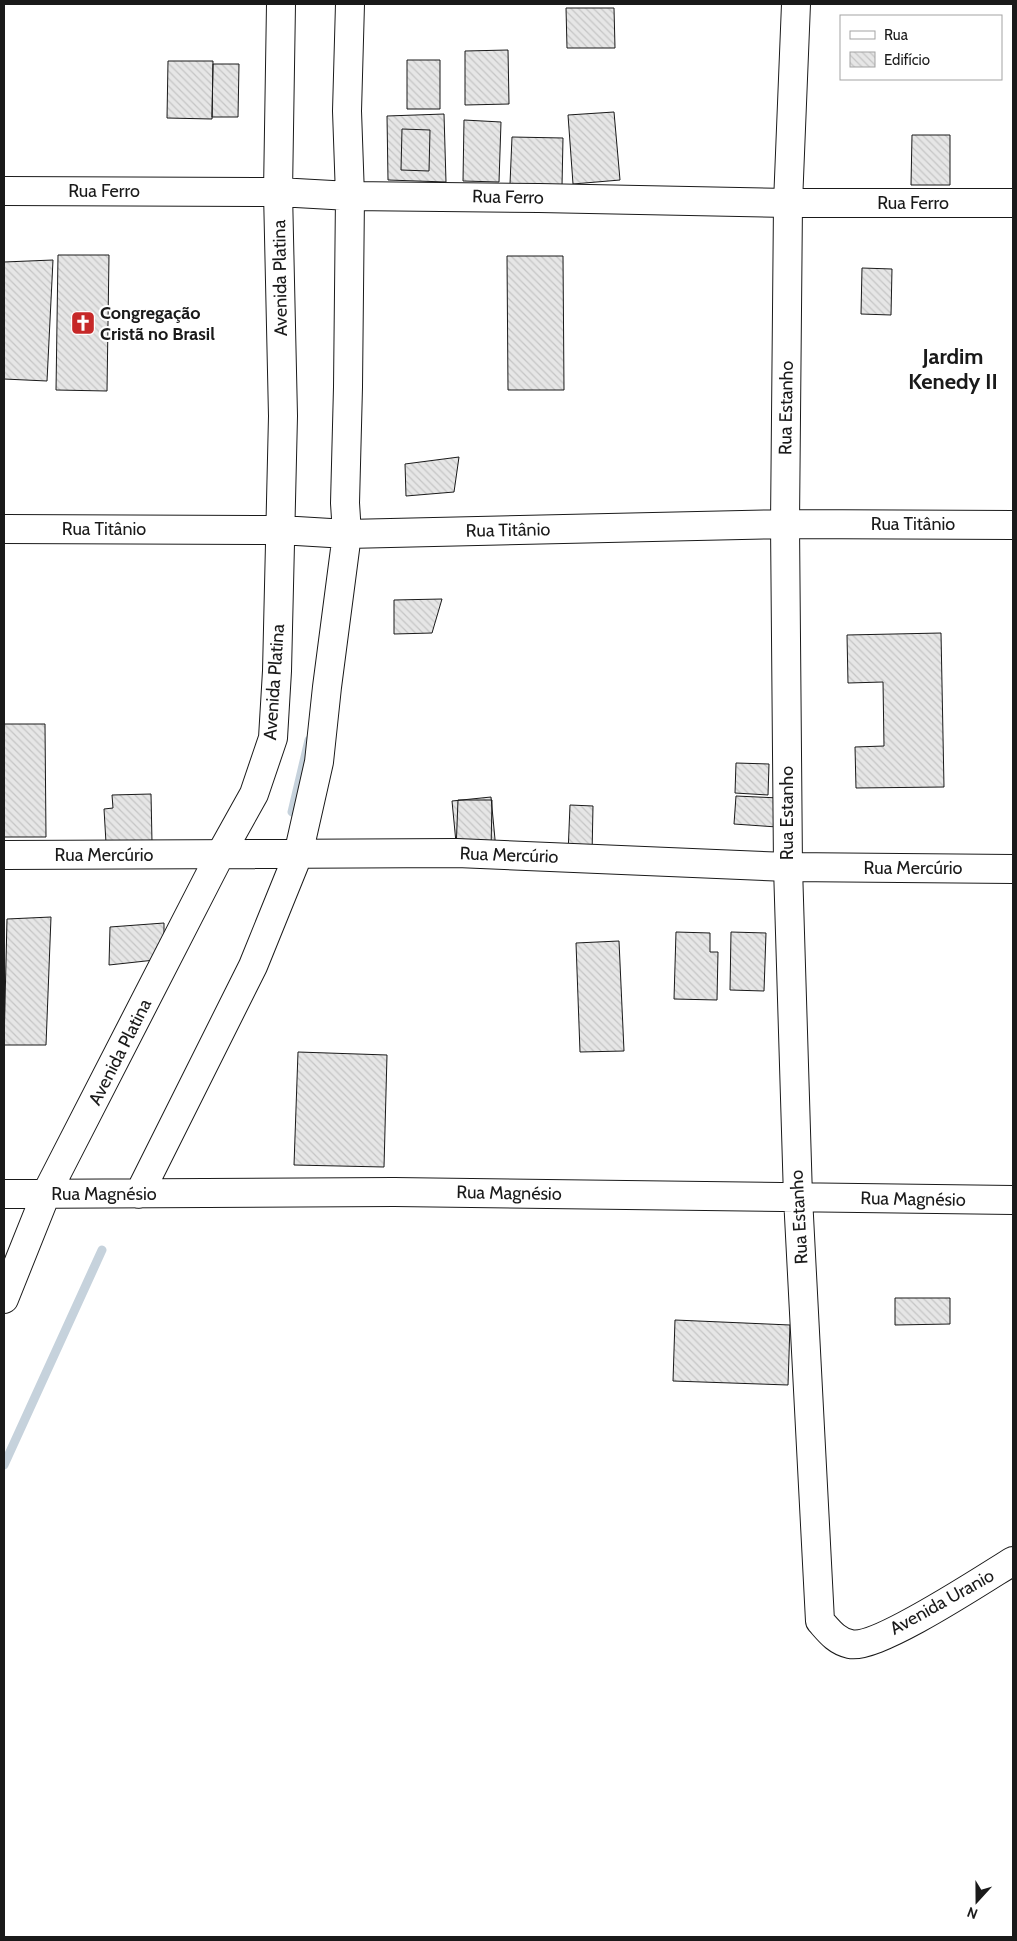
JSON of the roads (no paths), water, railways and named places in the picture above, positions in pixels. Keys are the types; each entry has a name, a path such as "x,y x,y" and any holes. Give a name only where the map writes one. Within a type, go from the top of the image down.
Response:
{"street":[{"name":"Avenida Platina","path":"4,1299 46,1194 220,855 254,794 273,738 277,671 283,416 278,192 281,4"},
{"path":"139,1194 253,966 298,855 319,762 347,534 345,502 350,196 347,111 350,4"},
{"name":"Rua Estanho","path":"796,4 788,203 785,524 788,867 798,1197 820,1621"},
{"name":"Rua Ferro","path":"4,191 278,192 350,196 788,203 1013,203"},
{"name":"Rua Titânio","path":"4,529 280,530 347,534 785,524 1013,525"},
{"name":"Rua Mercúrio","path":"4,855 457,853 788,867 1013,869"},
{"name":"Rua Magnésio","path":"4,1194 394,1192 1013,1200"},
{"name":"Avenida Uranio","path":"820,1621 839,1641 852,1645 870,1640 910,1624 1013,1561"}],"waterway":[{"path":"292,812 309,740"},
{"path":"4,1465 102,1250"}],"place":[{"name":"Congregação Cristã no Brasil","path":"83,323"}],"district":[{"name":"Jardim Kenedy II","path":"953,368"}]}
